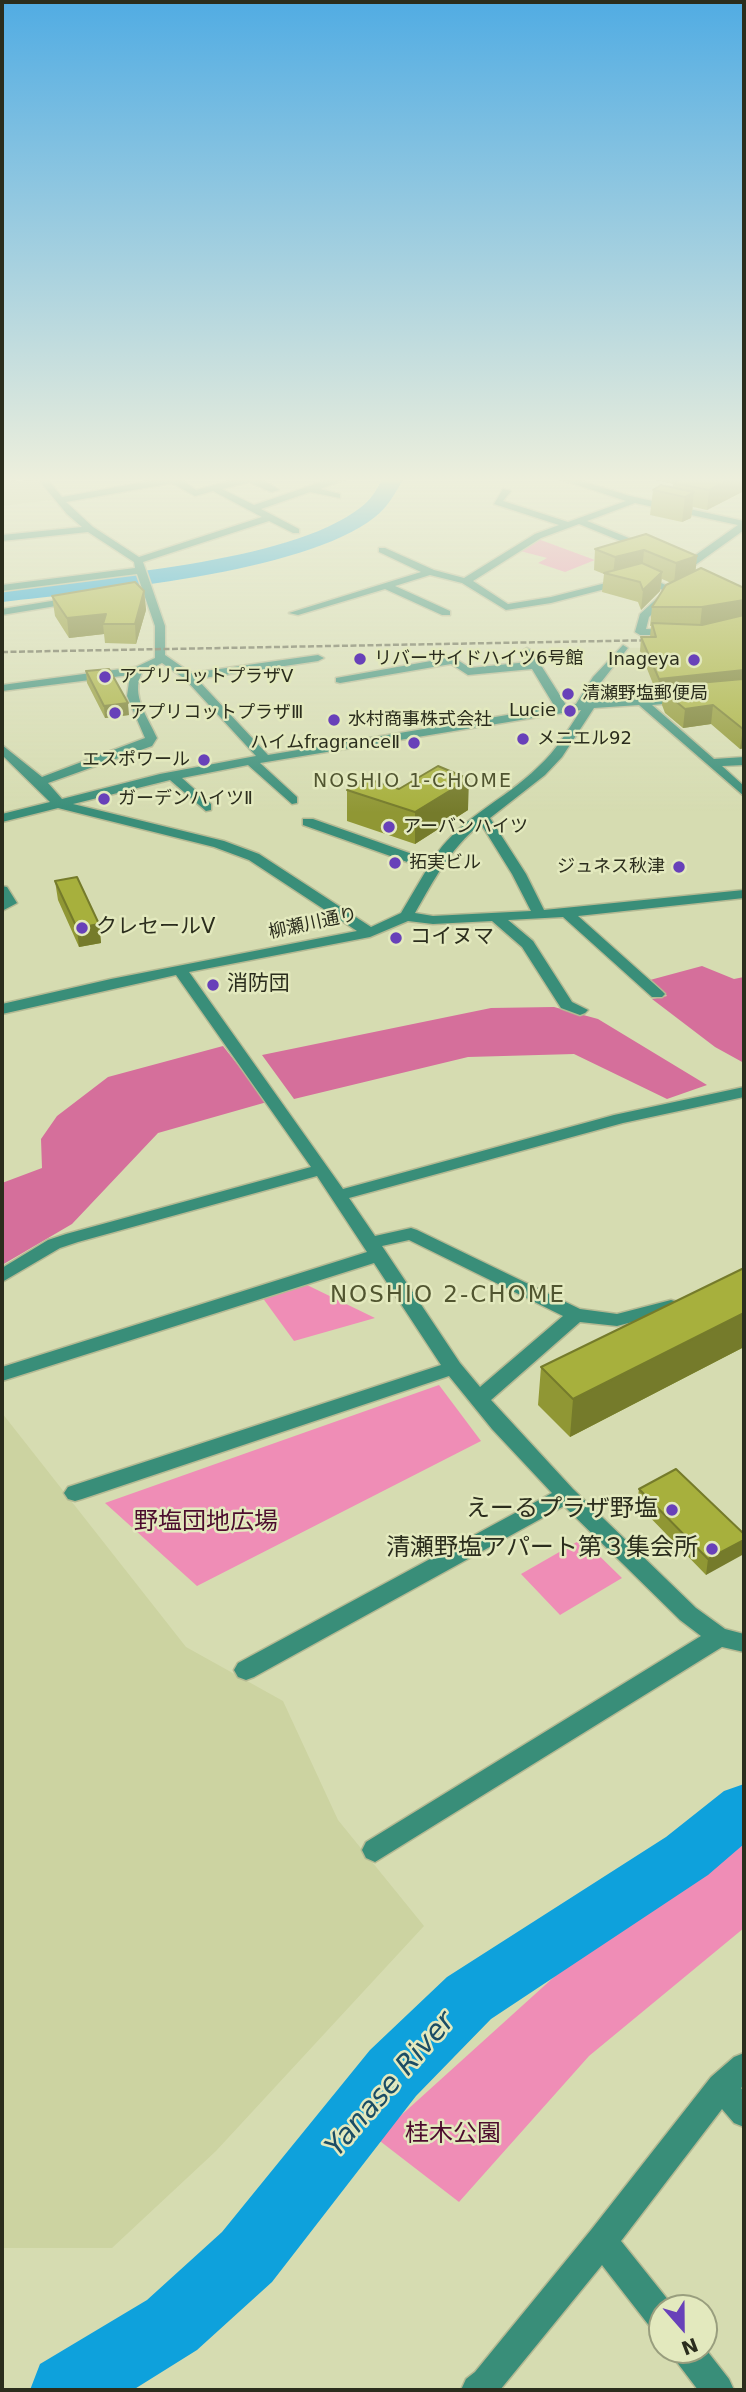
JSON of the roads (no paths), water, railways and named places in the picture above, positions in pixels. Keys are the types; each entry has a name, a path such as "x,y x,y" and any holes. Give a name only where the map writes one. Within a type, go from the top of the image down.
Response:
{"street":[{"path":"135,592 149,590 160,626 159,656 189,677 265,758"},
{"path":"294,613 375,590"},
{"path":"395,590 446,612"},
{"path":"479,590 506,607 592,590"},
{"path":"672,590 643,617 640,632 687,633"},
{"path":"2,612 94,598"},
{"path":"623,648 597,679 558,754 541,772 463,831 435,867 406,916 433,920 566,914 744,894"},
{"path":"527,652 561,707"},
{"path":"2,688 139,670 163,659"},
{"path":"189,677 453,660 468,672 535,665"},
{"path":"40,782 148,743 151,738 136,708 132,683 139,670"},
{"path":"2,818 173,776 265,758 448,730 561,707 696,698"},
{"path":"642,702 715,763 744,792"},
{"path":"4,753 40,782 59,804 219,844 254,857 370,933"},
{"path":"251,761 286,801 308,796"},
{"path":"715,763 744,761"},
{"path":"173,776 206,807"},
{"path":"482,816 519,874 540,915"},
{"path":"308,822 435,867"},
{"path":"2,890 10,903 2,907"},
{"path":"566,914 657,994"},
{"name":"柳瀬川通り","path":"2,1009 180,970 370,933 406,916"},
{"path":"496,917 528,944 565,1005 580,1010"},
{"path":"180,970 321,1170 453,1368 478,1400 566,1495 688,1614 719,1637 744,1643"},
{"path":"337,1196 620,1119 744,1092"},
{"path":"2,1276 54,1244 321,1170"},
{"path":"2,1374 374,1249 411,1234 576,1315 617,1320 653,1313 694,1296"},
{"path":"478,1400 576,1315"},
{"path":"75,1493 453,1368"},
{"path":"246,1670 566,1495"},
{"path":"375,1850 719,1637"},
{"path":"485,2388 721,2087 744,2067"},
{"path":"721,2087 744,2113"},
{"path":"602,2241 648,2299"},
{"path":"698,2364 718,2390"}],"waterway":[{"path":"2,595 42,590"},
{"name":"Yanase River","path":"66,2390 172,2325 247,2257 393,2073 469,1998 687,1856 744,1809"}],"railway":[{"path":"2,652 660,640"}],"place":[{"name":"リバーサイドハイツ6号館","path":"360,659"},
{"name":"Inageya","path":"694,660"},
{"name":"アプリコットプラザⅤ","path":"105,677"},
{"name":"清瀬野塩郵便局","path":"568,694"},
{"name":"Lucie","path":"570,711"},
{"name":"アプリコットプラザⅢ","path":"115,713"},
{"name":"水村商事株式会社","path":"334,720"},
{"name":"メニエル92","path":"523,739"},
{"name":"ハイムfragranceⅡ","path":"414,743"},
{"name":"エスポワール","path":"204,760"},
{"name":"ガーデンハイツⅡ","path":"104,799"},
{"name":"アーバンハイツ","path":"389,827"},
{"name":"拓実ビル","path":"395,863"},
{"name":"ジュネス秋津","path":"679,867"},
{"name":"クレセールⅤ","path":"82,928"},
{"name":"コイヌマ","path":"396,938"},
{"name":"消防団","path":"213,985"},
{"name":"えーるプラザ野塩","path":"672,1510"},
{"name":"清瀬野塩アパート第３集会所","path":"712,1549"}],"district":[{"name":"NOSHIO 1-CHOME","path":"413,782"},
{"name":"NOSHIO 2-CHOME","path":"448,1296"}],"park label":[{"name":"野塩団地広場","path":"206,1523"},
{"name":"桂木公園","path":"453,2135"}]}
